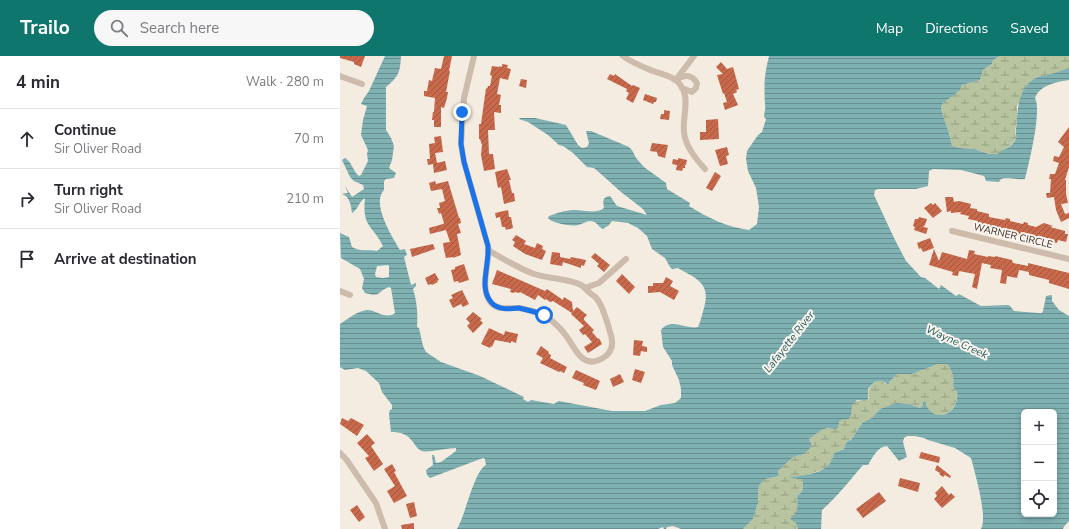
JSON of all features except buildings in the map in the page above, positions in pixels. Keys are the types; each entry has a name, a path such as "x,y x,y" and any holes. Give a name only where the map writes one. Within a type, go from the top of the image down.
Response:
{"street":[{"path":"474,56 464,98 461,144 464,162 488,250 485,289 487,296 493,304 501,308 521,309 536,312 547,317 563,332 578,355 586,360 595,361 605,357 611,352 613,344 611,335 599,302 585,288 577,284 534,274 488,250"},
{"path":"623,56 636,64 675,80 682,87 692,92 696,88 697,83 691,76 686,75 675,80"},
{"path":"675,80 694,56"},
{"path":"340,76 362,84"},
{"path":"682,87 685,98 683,125 685,140 697,160 705,169"},
{"name":"WARNER CIRCLE","path":"952,231 1069,259"},
{"path":"585,288 599,283 626,259"},
{"path":"340,292 350,295"},
{"path":"340,453 346,459 376,503 385,529"}],"green space":[{"path":"1000,56 1069,56 1069,68 1057,73 1035,78 1017,106 1015,131 1016,138 1011,145 998,154 989,154 974,149 952,147 941,110 943,103 962,85 980,80 983,70 992,64 993,60"},
{"path":"938,364 947,364 953,375 953,387 957,391 957,398 955,405 951,410 942,415 937,415 932,413 925,402 923,402 923,405 920,408 909,404 898,403 880,409 872,418 863,422 851,440 845,445 844,449 834,453 834,459 826,468 805,476 789,477 803,480 802,491 797,496 798,509 794,517 798,529 743,529 753,519 758,503 758,490 760,484 766,479 779,476 778,471 793,457 804,454 810,442 809,438 828,428 838,428 840,420 851,415 853,403 865,401 869,398 868,393 874,382 881,381 886,384 890,382 897,374 912,374"}],"water":[{"path":"385,56 401,56 398,74 386,87 386,130 394,146 389,168 396,173 394,178 386,179 384,181 384,190 380,203 384,220 392,237 400,250 405,249 407,255 404,257 411,285 416,283 416,286 413,289 417,308 417,327 419,328 426,352 441,362 480,376 524,397 523,399 528,402 531,400 554,404 559,401 612,411 645,411 661,405 675,403 681,398 679,380 672,365 672,361 663,347 661,330 670,324 698,327 706,300 704,287 691,275 678,268 672,269 665,258 652,249 647,236 638,228 628,223 612,221 603,229 592,221 572,225 557,223 550,220 548,218 549,216 566,211 600,210 604,208 604,199 610,196 617,206 647,215 643,209 594,168 587,167 573,153 559,145 548,135 528,122 519,119 520,118 535,118 566,125 578,145 582,148 587,147 589,143 586,131 591,131 629,147 644,167 666,183 667,189 690,203 689,206 733,227 749,230 757,224 759,207 756,188 748,171 746,159 747,151 758,135 762,132 766,119 764,117 764,91 769,56 1000,56 993,60 992,64 983,70 980,80 962,85 960,90 943,103 941,109 952,146 974,149 989,154 998,154 1015,141 1019,101 1028,84 1036,78 1069,68 1069,80 1054,83 1045,87 1037,94 1035,98 1037,105 1036,125 1025,179 1006,178 1001,179 999,182 986,181 984,176 961,170 933,169 929,171 928,186 916,189 878,189 875,190 874,195 906,261 921,277 925,278 939,289 941,285 956,296 959,294 981,306 1008,305 1014,311 1038,313 1042,313 1043,311 1046,296 1052,295 1052,301 1059,310 1069,316 1069,521 1063,529 981,529 983,523 982,505 971,458 955,448 924,438 907,436 904,438 903,442 907,457 899,461 887,446 881,448 868,465 863,465 822,510 821,529 798,529 796,523 790,519 796,512 797,496 802,491 803,480 787,477 808,475 822,470 832,460 834,453 844,449 845,445 851,440 863,422 872,418 880,409 897,403 909,404 920,408 925,401 928,408 937,415 947,414 955,405 957,391 953,387 953,375 947,364 938,364 912,374 897,374 888,384 881,381 874,382 868,389 868,399 865,401 857,400 852,405 849,419 840,420 838,428 828,428 813,436 809,439 812,446 804,454 793,457 778,471 779,476 766,479 760,484 758,490 758,503 753,519 743,529 681,529 673,526 667,527 666,529 663,527 658,529 457,529 478,475 486,465 485,459 483,458 430,478 427,475 426,470 433,465 432,455 434,455 436,463 441,462 456,451 456,448 422,451 406,435 391,432 389,414 390,410 392,409 392,405 382,392 379,383 366,371 358,368 345,370 340,367 340,324 360,312 367,310 385,315 392,315 395,313 391,288 389,287 374,295 365,293 362,288 364,279 360,269 341,258 340,233 349,237 352,247 355,249 377,251 383,246 366,221 364,208 365,198 352,213 351,204 345,195 342,194 348,193 345,186 352,197 364,189 363,185 354,181 350,177 342,160 345,158 359,176 361,175 368,161 368,150 361,135 367,106 361,104 369,91","holes":["377,266 389,266 389,277 376,277 375,274"]}],"route":[{"path":"462,112 461,144 464,162 488,246 485,282 487,296 497,307 506,309 521,309 544,315"}],"water label":[{"name":"Lafayette River","path":"789,342"},
{"name":"Wayne Creek","path":"957,342"}]}
